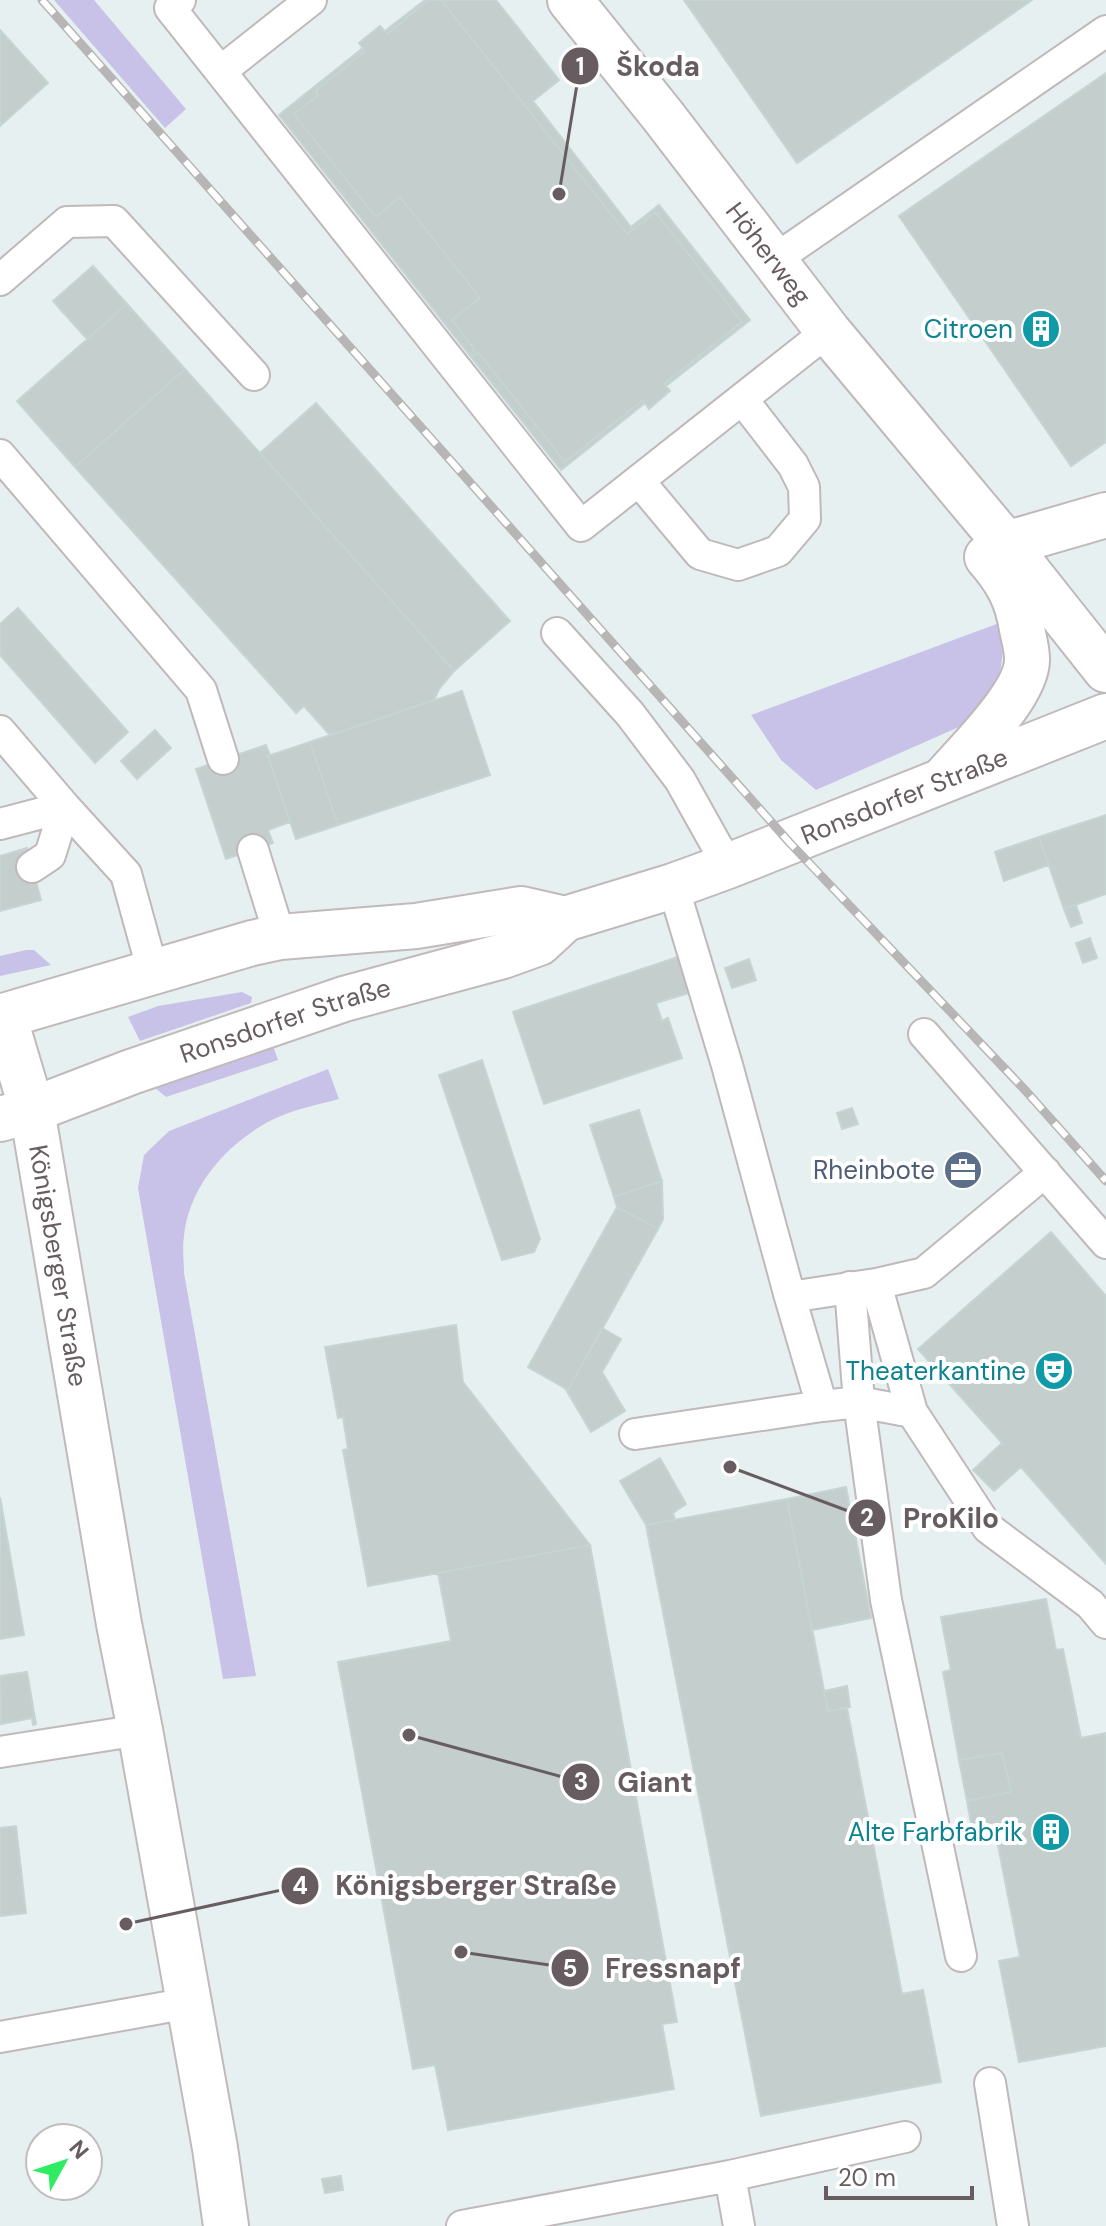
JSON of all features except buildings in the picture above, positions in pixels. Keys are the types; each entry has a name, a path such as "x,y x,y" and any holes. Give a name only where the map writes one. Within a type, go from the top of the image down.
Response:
{"main road":[{"name":"Höherweg","path":"570,0 828,331 1006,544 1106,670"},
{"path":"943,780 999,716 1019,688 1027,662 1019,610 1010,587 976,545 971,504"},
{"path":"1006,544 1106,515"},
{"path":"1051,600 1094,609 1106,618"},
{"name":"Ronsdorfer Straße","path":"16,1114 344,999 503,956 539,943 565,919 728,866 1106,716"},
{"name":"Ronsdorfer Straße","path":"2,1017 280,937 416,926 521,909 565,919"},
{"name":"Königsberger Straße","path":"2,1017 16,1114 140,1730 215,2148 226,2226"}],"lane":[{"path":"180,0 170,8 581,526 828,331"},
{"path":"221,71 311,0"},
{"path":"774,260 1106,31"},
{"path":"0,280 67,222 114,221 254,375"},
{"path":"639,481 700,554 738,565 778,551 805,519 804,487 793,465 742,399"},
{"path":"0,455 201,690 223,759"},
{"path":"557,633 630,714 680,780 728,866"},
{"path":"0,731 126,874 153,972"},
{"path":"0,824 65,807"},
{"path":"32,867 50,855 65,807"},
{"path":"253,850 280,937"},
{"path":"673,886 727,1065 822,1406"},
{"path":"924,1034 1106,1243"},
{"path":"790,1297 924,1273 1045,1172"},
{"path":"863,1285 859,1402 886,1600 961,1956"},
{"path":"863,1285 912,1412 988,1528 1090,1604 1106,1623"},
{"path":"635,1434 859,1402 912,1412"},
{"path":"0,1752 140,1730"},
{"path":"0,2037 189,2003"},
{"path":"990,2083 1013,2226"},
{"path":"462,2226 730,2176 905,2137"},
{"path":"730,2176 739,2226"}],"shaded area":[{"path":"54,0 94,0 186,109 165,128"},
{"path":"1002,622 1005,635 1000,674 968,723 816,790 781,760 751,715"},
{"path":"34,950 51,965 0,976 0,956"},
{"path":"242,992 252,997 251,1003 140,1041 128,1017 158,1006"},
{"path":"273,1046 278,1060 166,1097 154,1087"},
{"path":"328,1069 339,1099 274,1119 242,1139 203,1182 187,1217 184,1273 256,1676 223,1679 138,1188 144,1155 169,1131"}],"railway":[{"path":"42,0 789,842 1025,1090 1106,1181"}],"place":[{"name":"Škoda","path":"559,194"},
{"name":"Citroen","path":"1041,329"},
{"name":"Rheinbote","path":"963,1170"},
{"name":"Theaterkantine","path":"1054,1371"},
{"name":"ProKilo","path":"730,1467"},
{"name":"Giant","path":"409,1735"},
{"name":"Alte Farbfabrik","path":"1051,1832"},
{"name":"Königsberger Straße","path":"126,1924"},
{"name":"Fressnapf","path":"461,1952"}]}
